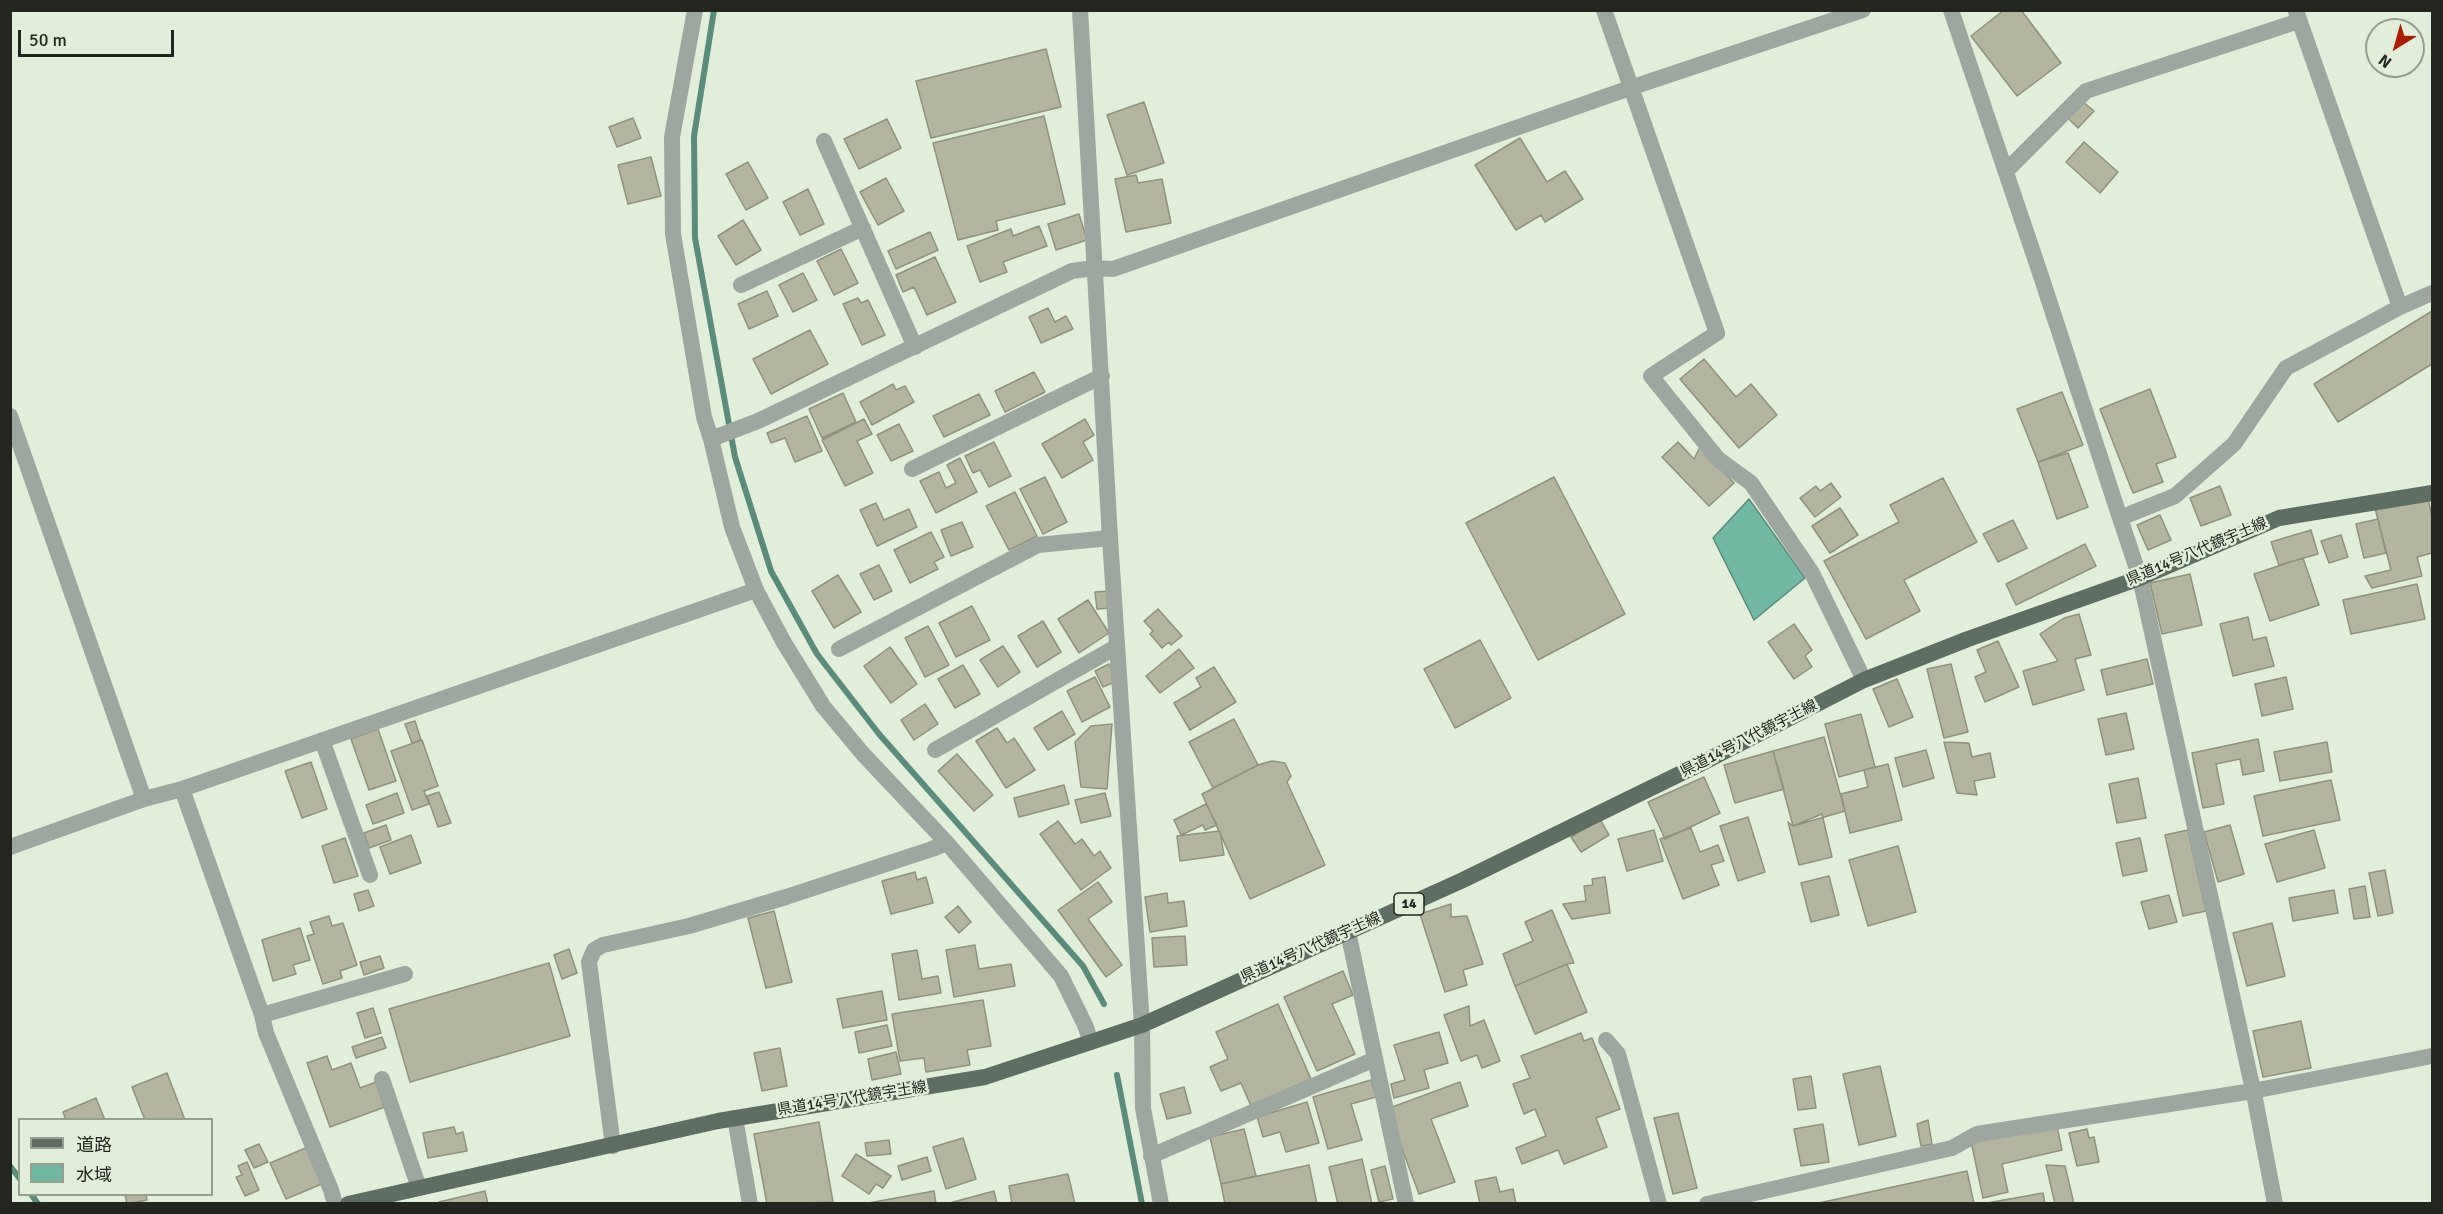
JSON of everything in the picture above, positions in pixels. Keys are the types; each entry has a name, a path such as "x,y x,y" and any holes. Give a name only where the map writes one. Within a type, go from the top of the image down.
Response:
{"main road":[{"name":"県道14号八代鏡宇土線","path":"348,1203 735,1118 985,1077 1142,1025 1474,875 1864,680 1968,639 2140,578 2278,518 2433,493"}],"street":[{"path":"695,10 672,137 673,234 704,417 732,527 756,590 783,641 823,706 863,754 947,843 1061,976 1091,1042"},
{"path":"1080,10 1116,647 1142,1025 1143,1108 1161,1203"},
{"path":"1604,10 1717,333 1651,376 1718,459 1751,483 1812,573 1864,680"},
{"path":"711,439 754,423 1072,271 1094,268 1113,269 1630,88 1863,10"},
{"path":"1952,10 2140,578 2253,1091 2275,1203"},
{"path":"2006,171 2086,91 2297,16 2400,307"},
{"path":"824,141 915,347"},
{"path":"741,285 863,228"},
{"path":"2120,518 2175,496 2234,444 2286,368 2400,307 2433,293"},
{"path":"912,469 1102,376"},
{"path":"10,416 144,799"},
{"path":"839,649 1038,544 1110,538"},
{"path":"10,847 756,590"},
{"path":"935,750 1116,647"},
{"path":"322,740 370,875"},
{"path":"182,789 262,1015 266,1033 335,1203"},
{"path":"613,1146 590,962 594,950 603,945 689,926 786,897 947,843"},
{"path":"1348,932 1406,1203"},
{"path":"262,1015 405,974"},
{"path":"1606,1040 1618,1054 1659,1203"},
{"path":"1707,1203 1952,1148 1977,1134 2253,1091 2433,1056"},
{"path":"1151,1156 1375,1059"},
{"path":"382,1079 419,1188"},
{"path":"735,1118 750,1203"}],"water":[{"path":"1749,499 1805,578 1754,620 1713,538"}],"building":[{"path":"2004,10 2021,10 2061,63 2017,96 1971,36"},
{"path":"1046,49 1061,107 931,138 916,81"},
{"path":"2082,101 2094,111 2078,128 2067,117"},
{"path":"1144,102 1164,163 1127,175 1107,115"},
{"path":"1044,116 1065,204 996,221 998,230 958,240 933,143"},
{"path":"633,118 641,138 617,147 609,127"},
{"path":"887,119 901,148 859,169 844,139"},
{"path":"1520,138 1547,182 1565,171 1583,199 1545,222 1541,215 1516,230 1475,165"},
{"path":"2084,142 2118,172 2100,193 2066,162"},
{"path":"651,157 661,196 628,204 618,165"},
{"path":"748,162 768,198 746,210 726,174"},
{"path":"1136,175 1138,183 1162,179 1171,223 1126,232 1115,179"},
{"path":"886,178 904,211 878,225 860,192"},
{"path":"808,189 824,224 800,235 783,202"},
{"path":"1079,214 1087,240 1056,250 1048,224"},
{"path":"743,220 761,250 736,265 718,236"},
{"path":"1039,226 1047,246 1003,262 1007,272 980,282 967,246 1011,229 1013,236"},
{"path":"930,232 938,250 896,269 888,251"},
{"path":"841,249 858,283 834,295 817,261"},
{"path":"935,257 956,302 927,315 914,287 903,292 896,275"},
{"path":"803,273 817,300 793,312 779,285"},
{"path":"767,291 778,316 749,329 738,304"},
{"path":"858,298 861,303 868,300 885,335 862,345 843,304"},
{"path":"1048,308 1055,322 1066,316 1073,329 1041,343 1029,317"},
{"path":"2432,311 2432,364 2338,422 2314,384"},
{"path":"810,330 828,364 771,394 753,359"},
{"path":"1704,359 1736,397 1751,384 1777,415 1739,448 1680,379"},
{"path":"1034,372 1045,392 1005,412 995,391"},
{"path":"893,384 896,390 905,386 914,402 872,425 860,402"},
{"path":"2150,389 2176,457 2156,464 2163,482 2133,493 2100,409"},
{"path":"2062,392 2083,445 2038,462 2017,409"},
{"path":"843,393 856,422 822,438 809,409"},
{"path":"979,394 990,415 944,437 933,416"},
{"path":"807,416 822,451 795,462 785,438 771,443 767,433"},
{"path":"864,419 872,434 857,441 873,473 845,486 822,440"},
{"path":"1085,419 1094,435 1083,442 1093,460 1062,478 1042,444"},
{"path":"899,424 913,451 891,461 877,435"},
{"path":"994,442 1011,476 989,487 980,470 973,473 965,456"},
{"path":"1678,442 1694,459 1700,447 1734,483 1709,506 1662,457"},
{"path":"2068,453 2088,507 2057,519 2038,462"},
{"path":"960,458 977,492 936,513 920,481 939,472 946,488 956,483 947,465"},
{"path":"1045,477 1067,522 1043,534 1020,489"},
{"path":"1554,477 1625,614 1538,660 1466,523"},
{"path":"1943,478 1977,542 1904,580 1920,611 1866,639 1824,561 1899,522 1890,505"},
{"path":"1831,483 1841,497 1815,517 1800,498 1816,486 1820,491"},
{"path":"2220,486 2231,515 2201,526 2190,498"},
{"path":"1015,492 1037,536 1009,550 986,506"},
{"path":"2427,495 2432,516 2432,553 2417,557 2422,576 2372,588 2365,576 2391,570 2375,508"},
{"path":"876,503 884,520 909,509 917,527 877,546 860,510"},
{"path":"1840,508 1858,535 1830,553 1812,526"},
{"path":"2160,515 2171,540 2148,550 2137,525"},
{"path":"2378,519 2386,553 2364,558 2356,524"},
{"path":"2013,520 2027,548 1998,562 1983,534"},
{"path":"962,522 973,547 951,556 941,530"},
{"path":"2311,530 2318,554 2279,565 2271,542"},
{"path":"931,532 944,557 934,562 938,569 910,583 894,550"},
{"path":"2341,535 2348,557 2329,563 2321,541"},
{"path":"2085,544 2096,566 2016,605 2006,584"},
{"path":"2303,558 2319,605 2270,621 2254,574"},
{"path":"879,565 892,591 874,600 860,574"},
{"path":"2190,574 2202,625 2162,634 2150,583"},
{"path":"838,575 861,612 834,628 812,591"},
{"path":"2417,584 2425,619 2351,634 2343,600"},
{"path":"1110,591 1111,608 1097,609 1095,592"},
{"path":"1088,600 1109,633 1079,653 1058,619"},
{"path":"972,606 990,640 956,657 939,623"},
{"path":"1158,609 1182,636 1171,645 1169,642 1162,648 1150,634 1153,631 1144,621"},
{"path":"2079,614 2091,655 2075,659 2084,690 2033,705 2023,671 2058,661 2040,634 2064,618"},
{"path":"2248,617 2253,640 2266,637 2274,666 2233,676 2220,624"},
{"path":"1043,621 1061,652 1037,667 1018,636"},
{"path":"1794,624 1812,650 1805,656 1812,667 1794,679 1768,642"},
{"path":"928,626 949,665 925,677 905,638"},
{"path":"1480,640 1511,698 1455,728 1424,669"},
{"path":"1998,641 2019,687 1985,702 1975,677 1986,672 1977,650"},
{"path":"1003,646 1020,672 998,687 980,660"},
{"path":"890,647 917,684 891,703 864,666"},
{"path":"1179,649 1194,668 1160,693 1146,676"},
{"path":"2147,659 2153,684 2107,695 2101,670"},
{"path":"1109,664 1117,681 1103,687 1095,671"},
{"path":"1951,664 1968,732 1944,738 1927,669"},
{"path":"963,665 980,694 955,708 938,679"},
{"path":"1214,667 1236,702 1190,730 1174,703 1201,687 1196,678"},
{"path":"1095,677 1110,707 1082,722 1067,691"},
{"path":"2286,677 2293,709 2262,716 2255,684"},
{"path":"1897,679 1913,717 1889,727 1873,689"},
{"path":"925,704 938,724 914,740 901,720"},
{"path":"1062,711 1075,734 1048,750 1034,728"},
{"path":"2126,713 2134,749 2106,755 2098,719"},
{"path":"1861,714 1875,767 1839,777 1825,724"},
{"path":"1234,719 1258,765 1213,788 1189,742"},
{"path":"415,721 421,740 412,743 405,724"},
{"path":"1112,724 1107,789 1081,787 1075,742 1091,726"},
{"path":"997,728 1007,743 1014,738 1035,770 1006,788 976,741"},
{"path":"378,729 396,781 369,790 351,739"},
{"path":"1824,737 1845,811 1793,826 1773,751"},
{"path":"2258,739 2264,771 2243,775 2240,759 2216,764 2224,804 2203,808 2192,753"},
{"path":"422,740 438,786 424,791 429,804 412,810 391,751"},
{"path":"1944,742 1969,743 1972,757 1990,753 1995,777 1974,781 1977,795 1957,793"},
{"path":"2327,742 2332,772 2280,781 2274,752"},
{"path":"1926,750 1934,778 1903,787 1895,758"},
{"path":"1773,751 1784,789 1735,803 1724,765"},
{"path":"957,754 993,795 974,811 938,771"},
{"path":"1272,761 1285,763 1291,776 1287,782 1325,865 1250,899 1202,794 1258,765"},
{"path":"311,762 327,809 302,818 285,771"},
{"path":"1888,764 1902,820 1850,833 1841,794 1868,787 1864,770"},
{"path":"1704,777 1720,813 1665,839 1648,802"},
{"path":"2138,778 2146,818 2117,823 2109,784"},
{"path":"2331,780 2340,820 2263,836 2254,796"},
{"path":"1064,785 1069,804 1019,817 1014,798"},
{"path":"439,792 451,823 438,827 427,796"},
{"path":"397,793 404,813 373,824 366,805"},
{"path":"1105,793 1111,816 1081,823 1075,800"},
{"path":"1206,804 1217,825 1205,830 1203,825 1181,835 1174,820"},
{"path":"1822,814 1832,857 1799,865 1788,822 1793,826"},
{"path":"1748,817 1765,872 1738,881 1720,826"},
{"path":"1600,819 1609,835 1581,852 1571,837"},
{"path":"1058,821 1075,844 1082,839 1094,856 1100,851 1111,868 1081,890 1040,834"},
{"path":"386,825 391,840 369,848 364,833"},
{"path":"2230,825 2244,874 2218,882 2204,832"},
{"path":"1691,828 1700,852 1718,845 1724,861 1711,865 1719,885 1683,899 1660,839"},
{"path":"1654,830 1663,861 1627,871 1618,839"},
{"path":"2188,830 2206,911 2183,916 2165,835"},
{"path":"2314,830 2325,868 2277,882 2265,844"},
{"path":"1220,831 1224,855 1180,861 1177,836"},
{"path":"411,835 421,863 390,874 380,847"},
{"path":"345,838 358,876 334,883 322,846"},
{"path":"2140,838 2147,871 2123,876 2116,843"},
{"path":"1898,846 1916,912 1868,926 1849,860"},
{"path":"2385,870 2393,913 2378,916 2369,873"},
{"path":"915,872 917,880 926,877 933,903 891,914 882,881"},
{"path":"1829,876 1839,915 1811,922 1801,883"},
{"path":"1605,877 1610,913 1572,919 1563,904 1586,901 1584,886 1593,885 1592,879"},
{"path":"1098,882 1112,902 1088,919 1122,965 1106,977 1058,910"},
{"path":"2365,886 2370,917 2354,919 2349,889"},
{"path":"368,890 374,906 359,911 354,894"},
{"path":"2334,890 2338,913 2293,921 2289,898"},
{"path":"1167,893 1168,903 1184,901 1187,926 1150,932 1145,897"},
{"path":"2169,895 2177,922 2149,929 2141,902"},
{"path":"1451,904 1451,917 1467,916 1483,964 1463,970 1467,985 1445,992 1420,914"},
{"path":"958,906 971,922 959,933 945,917"},
{"path":"1552,910 1574,963 1515,986 1503,954 1533,941 1525,922"},
{"path":"774,911 792,982 766,988 748,918"},
{"path":"329,916 332,926 343,923 357,965 340,971 342,978 323,984 307,936 314,934 310,922"},
{"path":"2272,923 2285,976 2247,986 2233,933"},
{"path":"300,928 310,960 293,965 296,974 273,981 262,940"},
{"path":"1185,936 1187,965 1154,967 1152,938"},
{"path":"975,945 979,969 1011,964 1015,986 954,997 946,950"},
{"path":"569,949 577,973 562,979 554,955"},
{"path":"917,950 922,979 938,976 941,993 899,1000 892,954"},
{"path":"380,956 384,968 364,975 360,962"},
{"path":"549,963 570,1036 410,1082 389,1009"},
{"path":"1567,964 1587,1012 1535,1034 1515,986"},
{"path":"1343,971 1353,995 1332,1004 1355,1054 1317,1071 1284,997"},
{"path":"882,991 887,1020 843,1028 837,999"},
{"path":"983,1000 991,1046 967,1050 970,1065 926,1072 924,1058 900,1061 892,1014"},
{"path":"1278,1004 1311,1079 1251,1106 1241,1083 1221,1091 1210,1067 1228,1059 1216,1032"},
{"path":"1469,1006 1470,1026 1484,1020 1500,1061 1482,1068 1477,1055 1461,1061 1444,1015"},
{"path":"373,1008 381,1033 365,1038 357,1013"},
{"path":"2301,1021 2311,1068 2263,1077 2253,1031"},
{"path":"887,1025 892,1046 859,1053 855,1032"},
{"path":"1439,1032 1448,1063 1424,1070 1429,1088 1394,1098 1391,1084 1405,1080 1394,1045"},
{"path":"1581,1033 1584,1041 1592,1038 1620,1109 1596,1118 1607,1147 1564,1164 1558,1150 1522,1164 1516,1148 1546,1136 1535,1109 1524,1114 1513,1084 1530,1078 1521,1056"},
{"path":"382,1037 386,1048 356,1058 352,1047"},
{"path":"780,1048 787,1086 762,1091 754,1053"},
{"path":"896,1052 901,1074 872,1080 868,1059"},
{"path":"327,1056 332,1070 351,1063 360,1088 376,1082 385,1107 330,1127 307,1063"},
{"path":"1880,1066 1896,1136 1859,1145 1843,1074"},
{"path":"167,1073 184,1118 144,1118 132,1087"},
{"path":"1811,1076 1816,1108 1798,1110 1793,1079"},
{"path":"1371,1080 1376,1097 1351,1104 1362,1140 1328,1149 1313,1097"},
{"path":"1460,1082 1468,1106 1431,1119 1455,1182 1419,1194 1387,1109"},
{"path":"1184,1087 1191,1113 1167,1119 1160,1094"},
{"path":"96,1098 104,1118 65,1118 63,1112"},
{"path":"1307,1102 1319,1143 1286,1152 1280,1132 1263,1137 1257,1117"},
{"path":"1678,1113 1697,1188 1673,1194 1654,1118"},
{"path":"1928,1120 1932,1144 1921,1146 1917,1124"},
{"path":"819,1122 833,1202 767,1204 754,1134"},
{"path":"2056,1122 2062,1150 2002,1164 2008,1192 1983,1198 1971,1141"},
{"path":"1823,1124 1829,1162 1801,1166 1794,1129"},
{"path":"454,1127 456,1134 463,1132 467,1151 428,1158 423,1133"},
{"path":"1244,1129 1256,1176 1221,1184 1210,1137"},
{"path":"2087,1129 2089,1138 2094,1137 2099,1162 2077,1166 2069,1133"},
{"path":"963,1138 976,1179 946,1189 933,1147"},
{"path":"889,1140 891,1154 867,1156 865,1143"},
{"path":"259,1144 268,1162 254,1168 245,1150"},
{"path":"308,1147 324,1183 286,1199 270,1163"},
{"path":"856,1154 891,1176 883,1188 876,1184 869,1194 842,1176"},
{"path":"927,1157 931,1171 902,1180 898,1166"},
{"path":"1362,1159 1372,1204 1338,1204 1329,1167"},
{"path":"247,1162 259,1190 245,1196 236,1177 242,1175 238,1166"},
{"path":"1309,1165 1317,1204 1225,1204 1221,1184"},
{"path":"2046,1165 2065,1166 2074,1204 2055,1204"},
{"path":"1385,1166 1393,1199 1379,1202 1371,1170"},
{"path":"1967,1171 1974,1204 1814,1204"},
{"path":"1068,1174 1075,1204 1012,1204 1009,1186"},
{"path":"1496,1177 1500,1192 1513,1189 1516,1204 1480,1204 1475,1181"},
{"path":"485,1191 488,1204 439,1204 439,1202"},
{"path":"934,1191 936,1204 863,1204"},
{"path":"994,1191 997,1204 946,1204"},
{"path":"2043,1193 2045,1204 1987,1203"},
{"path":"125,1196 146,1196 147,1200 127,1204"}],"waterway":[{"path":"714,10 694,136 695,238 735,457 771,571 817,654 879,734 1083,966 1104,1004"},
{"path":"1117,1075 1142,1204"},
{"path":"10,1166 18,1176"},
{"path":"32,1196 38,1204"}]}
